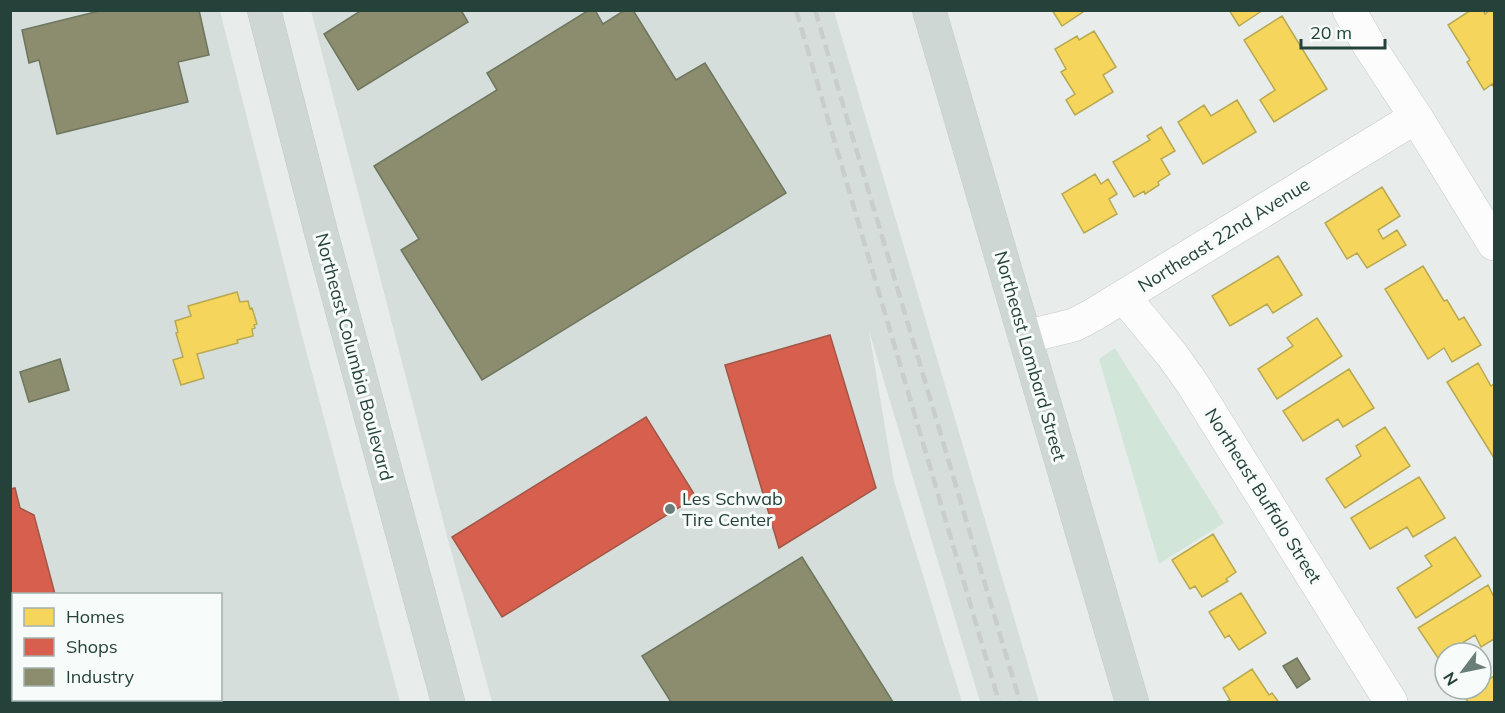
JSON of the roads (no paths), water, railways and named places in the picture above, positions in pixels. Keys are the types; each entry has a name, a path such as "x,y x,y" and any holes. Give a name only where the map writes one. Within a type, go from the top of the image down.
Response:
{"main road":[{"name":"Northeast Columbia Boulevard","path":"264,10 332,275 448,702"},
{"name":"Northeast Lombard Street","path":"928,10 1132,702"}],"street":[{"path":"1353,12 1370,47 1494,244"},
{"name":"Northeast 22nd Avenue","path":"1025,337 1074,325 1094,315 1416,117"},
{"name":"Northeast Buffalo Street","path":"1124,297 1192,383 1391,702"}],"railway":[{"path":"796,10 999,702"},
{"path":"815,10 1020,702"}],"place":[{"name":"Les Schwab Tire Center","path":"670,509"}]}
